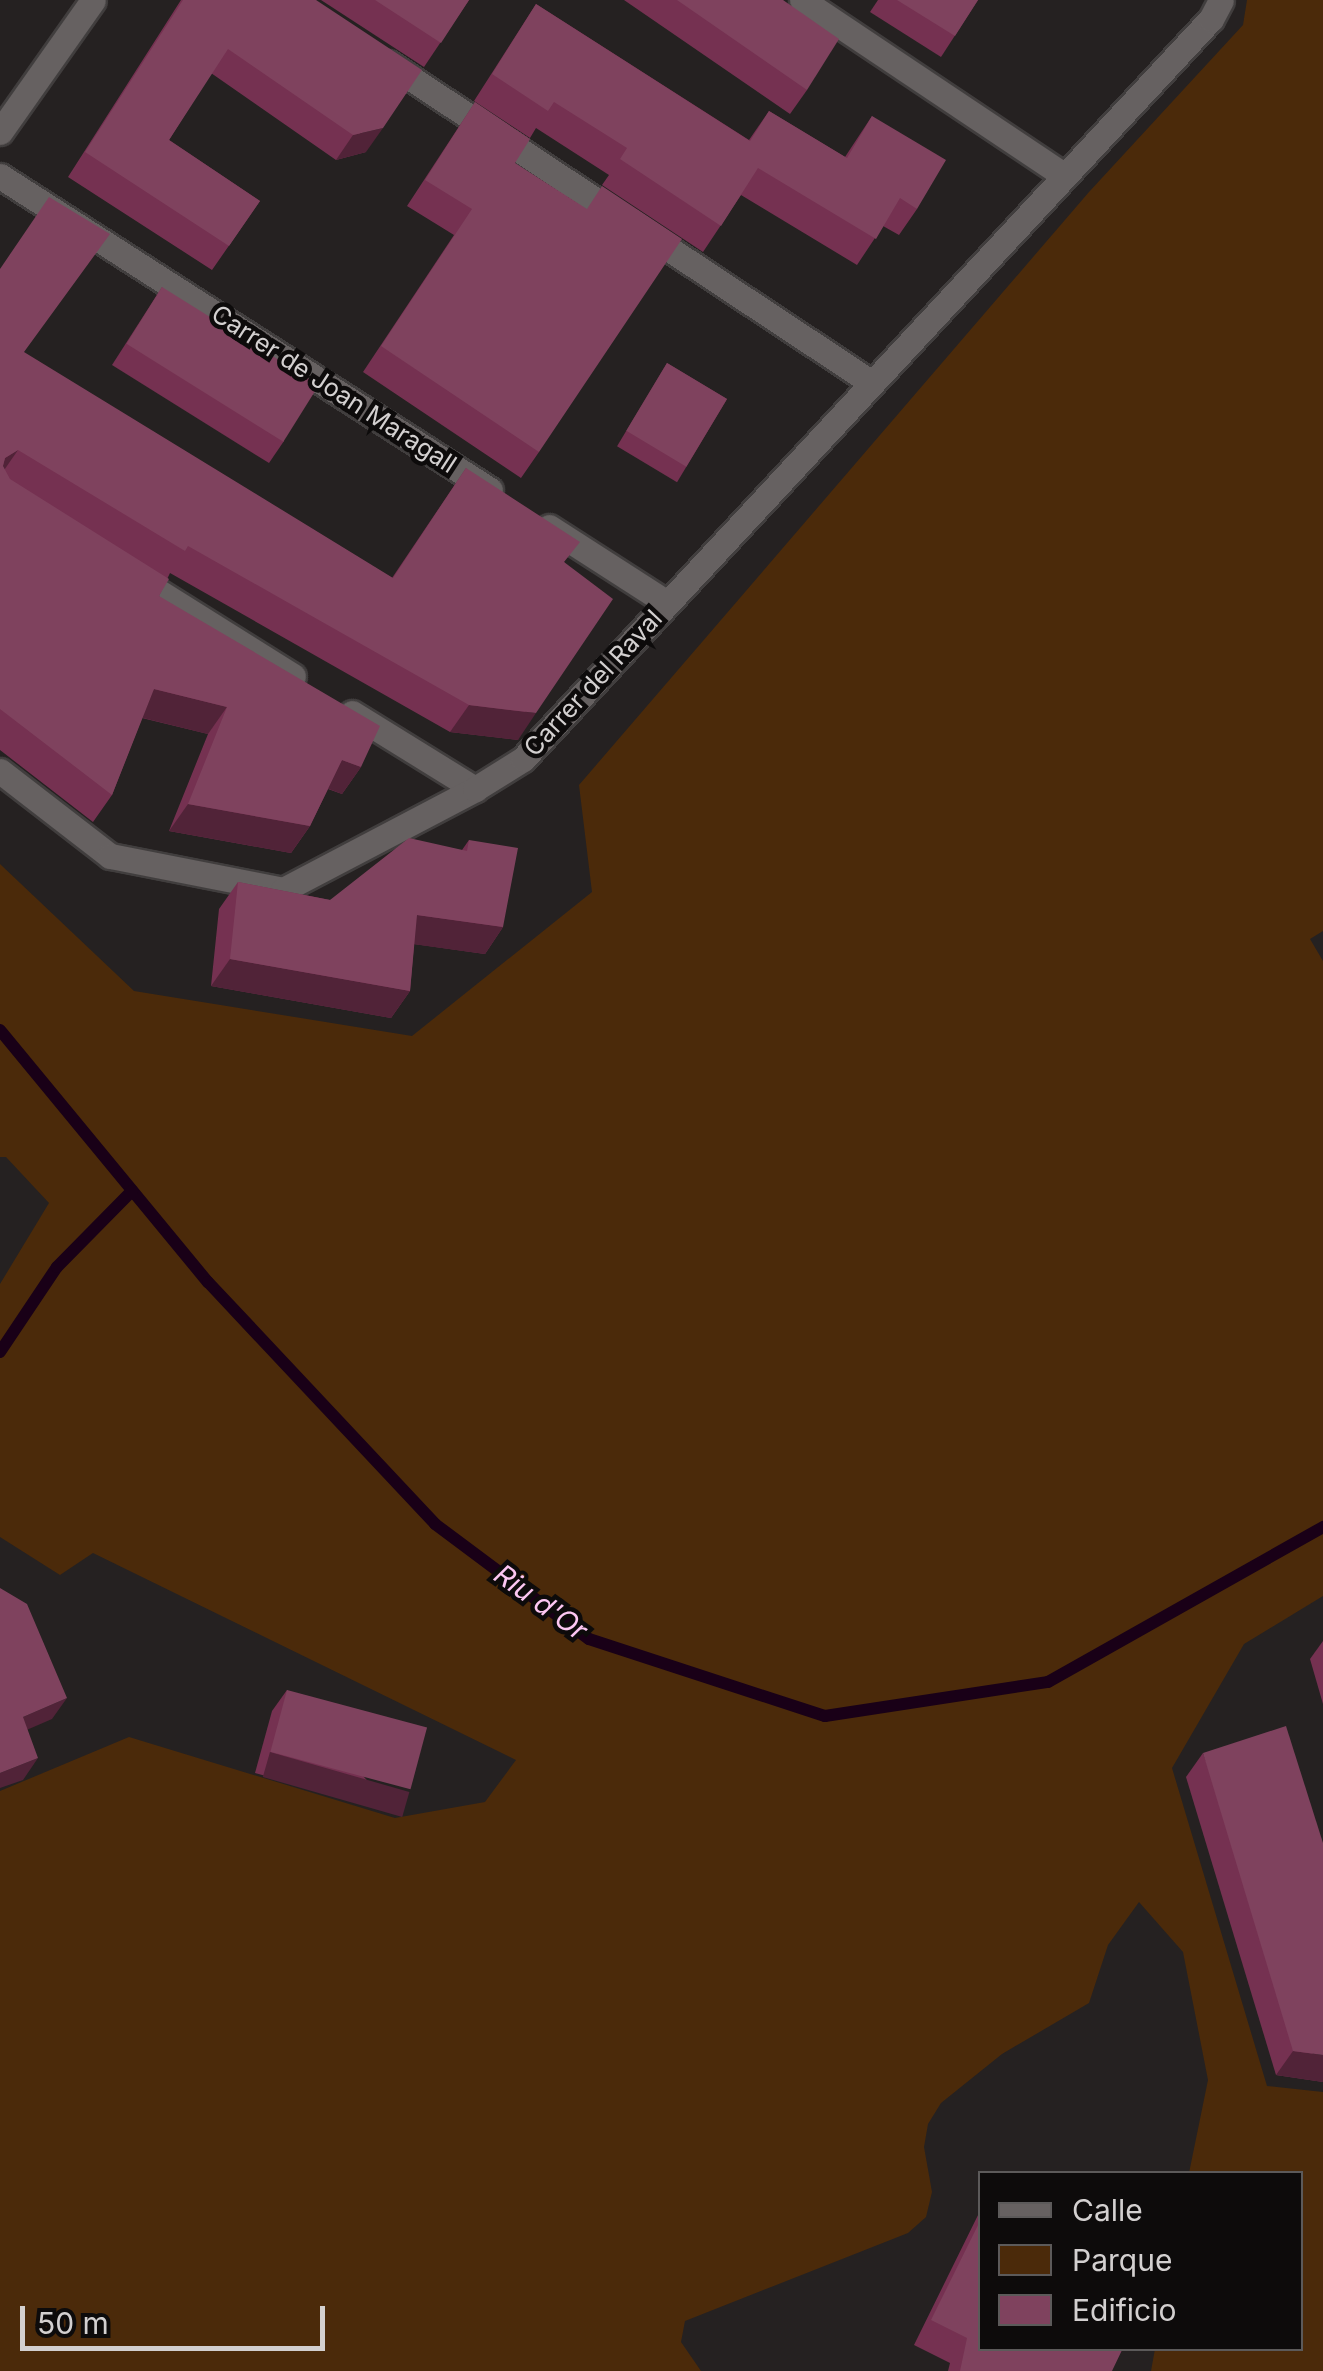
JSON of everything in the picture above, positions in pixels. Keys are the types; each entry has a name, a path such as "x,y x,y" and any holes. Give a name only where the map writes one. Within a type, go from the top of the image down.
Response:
{"street":[{"path":"0,132 93,0"},
{"path":"802,0 1064,176"},
{"name":"Carrer del Raval","path":"0,771 110,856 283,890 475,790 523,759 542,741 1211,19 1220,0"},
{"path":"358,44 872,383"},
{"name":"Carrer de Joan Maragall","path":"0,176 667,603"},
{"path":"115,564 475,790"}],"green space":[{"path":"1247,0 1323,0 1323,931 1310,939 1323,961 1323,1596 1244,1644 1172,1768 1267,2086 1323,2092 1323,2371 1151,2371 1155,2351 1303,2351 1303,2171 1189,2171 1208,2080 1183,1952 1139,1902 1108,1945 1089,2003 1002,2054 941,2103 928,2124 924,2147 932,2192 926,2217 908,2233 685,2321 681,2342 701,2371 0,2371 0,1791 129,1737 395,1818 485,1802 516,1760 93,1553 60,1575 0,1537 0,1284 49,1203 6,1157 0,1157 0,864 134,991 412,1036 592,892 579,785 1089,192 1243,25"}],"building":[{"path":"183,0 316,0 422,70 383,128 353,135 228,49 169,140 260,201 229,246 85,152"},
{"path":"375,0 469,0 441,43"},
{"path":"677,0 783,0 839,39 807,90"},
{"path":"897,0 978,0 955,36"},
{"path":"536,4 750,141 769,111 847,158 872,116 946,160 917,209 900,198 876,239 758,168 721,226 620,159 627,148 554,102 548,111 492,74"},
{"path":"475,102 530,139 515,163 587,209 602,186 682,239 539,452 381,346 472,209 425,180"},
{"path":"49,197 110,234 24,352 393,578 466,468 580,542 564,562 613,599 536,713 469,705 188,546 185,551 18,450 5,458 3,466 10,479 169,579 159,596 380,726 361,767 342,760 310,826 188,804 227,707 154,689 112,795 0,709 0,269"},
{"path":"162,287 319,385 283,442 126,344"},
{"path":"667,363 727,399 686,467 626,431"},
{"path":"409,838 467,851 469,840 518,848 503,927 417,915 410,991 230,959 238,882 330,900"},
{"path":"0,1588 27,1604 67,1698 23,1717 38,1758 0,1773"},
{"path":"287,1690 427,1728 410,1789 270,1752"},
{"path":"1286,1726 1323,1843 1323,2055 1293,2051 1203,1753"},
{"path":"978,2225 978,2351 1122,2351 1112,2371 960,2371 967,2338 931,2320"}],"waterway":[{"name":"Riu d'Or","path":"0,1030 208,1282 435,1524 589,1639 825,1716 1048,1682 1323,1527"},
{"path":"0,1352 57,1267 132,1191"}]}
